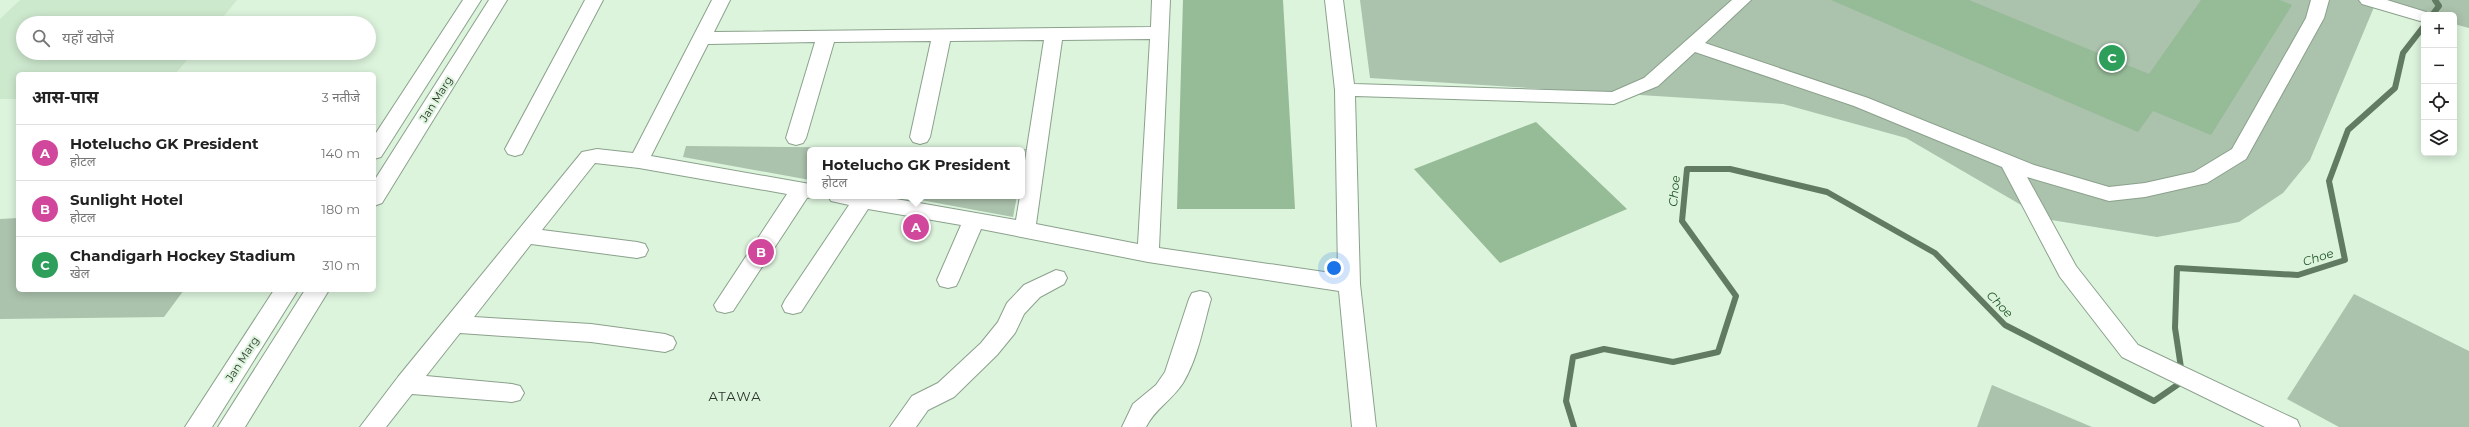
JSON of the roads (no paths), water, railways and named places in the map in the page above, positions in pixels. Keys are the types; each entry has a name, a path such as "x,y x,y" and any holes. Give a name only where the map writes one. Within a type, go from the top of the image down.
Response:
{"main road":[{"path":"376,149 472,0"},
{"name":"Jan Marg","path":"376,195 498,0"},
{"name":"Jan Marg","path":"198,427 285,292"},
{"path":"237,423 316,292"},
{"path":"187,427 215,400"}],"street":[{"path":"515,149 594,0"},
{"path":"639,161 703,38 721,0"},
{"path":"1148,254 1160,0"},
{"path":"1334,0 1345,90 1349,284 1364,427"},
{"path":"1345,90 1614,98 1652,82 1742,0"},
{"path":"1693,44 1861,102 2010,164 2110,194 2144,190 2200,178 2239,154 2316,18 2320,0"},
{"path":"2368,0 2420,16"},
{"path":"703,38 1159,33"},
{"path":"1025,229 1054,34"},
{"path":"920,137 942,35"},
{"path":"796,138 826,37"},
{"path":"372,427 525,235 590,157 597,156 639,161 806,190 725,305"},
{"path":"2010,164 2068,271 2130,351 2288,427"},
{"path":"857,199 1025,229 1148,254 1349,284"},
{"path":"793,306 863,200"},
{"path":"948,280 974,220"},
{"path":"525,235 637,250"},
{"path":"902,427 920,403 946,390 989,349 1007,327 1015,309 1032,291 1056,278"},
{"path":"1134,427 1141,411 1164,392 1175,376 1185,351 1200,299"},
{"path":"454,324 591,333 665,343"},
{"path":"406,384 512,393"}],"waterway":[{"name":"Choe","path":"2434,12 2439,6 2435,0"},
{"name":"Choe","path":"1574,427 1566,401 1573,357 1604,349 1673,362 1718,352 1736,296 1682,221 1687,169 1730,169 1827,192 1935,253 2005,325 2154,401 2183,381 2175,328 2177,268 2298,275 2345,260 2329,181 2348,130 2395,88 2403,53 2421,30"}],"place":[{"name":"Chandigarh Hockey Stadium","path":"2112,58"},
{"name":"Hotelucho GK President","path":"916,227"},
{"name":"Sunlight Hotel","path":"761,252"}],"district":[{"name":"ATAWA","path":"735,396"}]}
